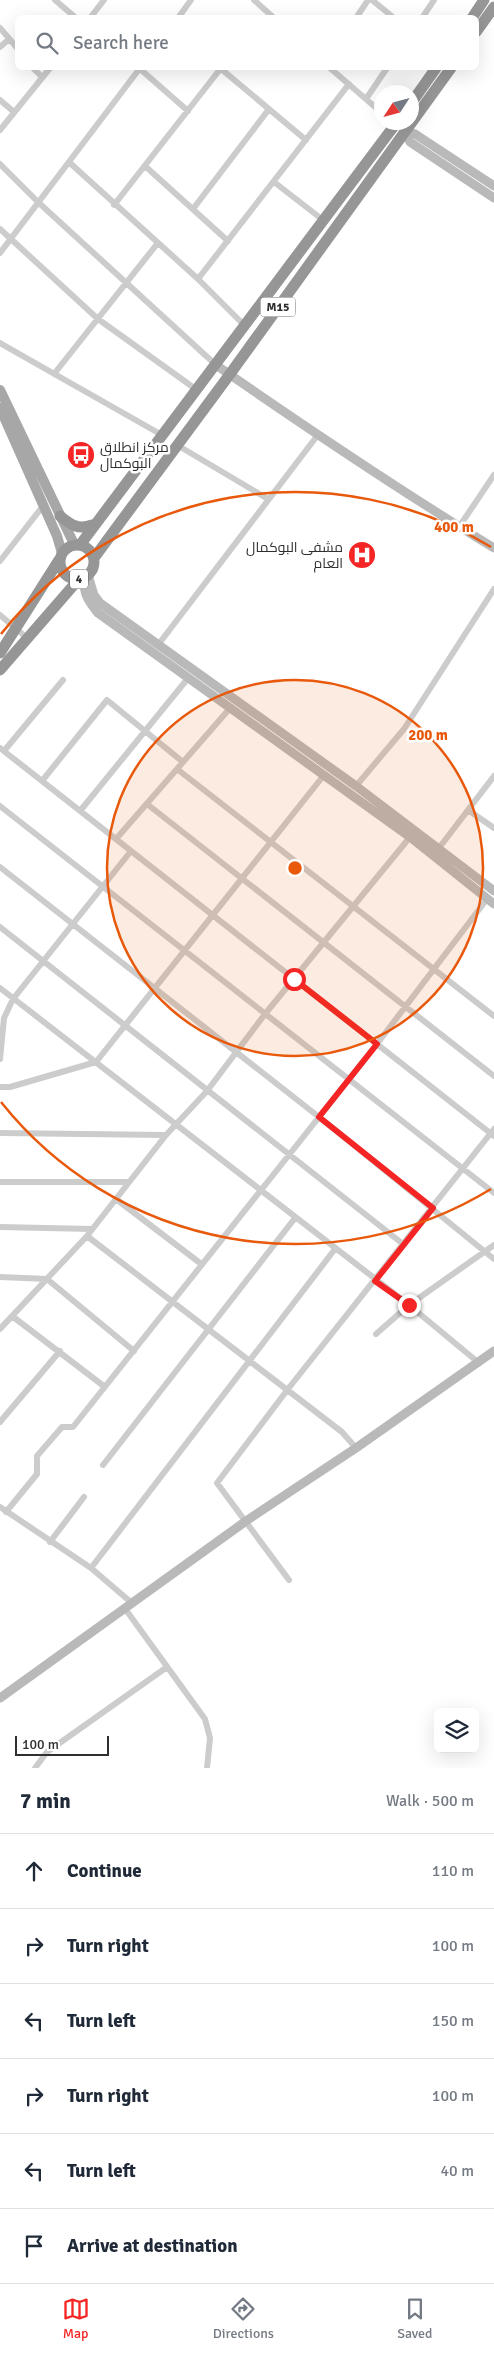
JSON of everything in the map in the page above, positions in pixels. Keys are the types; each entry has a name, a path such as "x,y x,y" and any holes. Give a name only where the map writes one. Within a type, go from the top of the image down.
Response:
{"highway":[{"path":"474,15 484,0"},
{"path":"479,28 492,13"},
{"path":"419,92 435,70"},
{"name":"M15","path":"102,544 230,374 450,70"},
{"name":"M15","path":"92,525 216,365 390,130"},
{"path":"60,516 76,527 84,528 92,525"},
{"name":"4","path":"92,525 77,544 64,549 60,568 64,574 71,578 83,577 93,567 94,558 102,544"},
{"name":"4","path":"77,544 88,549 94,558"},
{"path":"0,653 61,557"},
{"path":"0,670 83,577"}],"main road":[{"path":"0,390 44,498 61,557"},
{"path":"0,408 44,498 60,516 77,544"}],"street":[{"path":"55,0 72,15"},
{"path":"92,15 104,0"},
{"path":"180,15 191,0"},
{"path":"254,0 271,15"},
{"path":"358,15 370,0 390,15"},
{"path":"424,15 434,0"},
{"path":"263,15 266,11"},
{"path":"0,28 15,46"},
{"path":"0,47 9,39"},
{"path":"35,70 42,77"},
{"path":"0,130 48,70"},
{"path":"0,253 139,70"},
{"path":"142,70 188,111"},
{"path":"114,205 219,70"},
{"path":"223,70 306,140"},
{"path":"332,70 374,106"},
{"path":"366,98 386,70"},
{"path":"198,280 349,84"},
{"path":"0,100 14,112"},
{"path":"193,209 269,109"},
{"path":"405,132 415,134 494,186"},
{"path":"405,132 410,142 494,198"},
{"path":"70,163 198,280 244,325"},
{"path":"0,164 39,203 216,365 317,436 494,548"},
{"path":"146,166 228,241"},
{"path":"274,182 323,220"},
{"path":"0,229 98,319 197,390"},
{"path":"54,374 157,244"},
{"path":"0,343 162,435"},
{"path":"158,645 317,436"},
{"path":"177,445 268,500"},
{"path":"459,526 494,475"},
{"path":"0,561 44,498"},
{"path":"83,577 100,603 356,786 493,889"},
{"path":"83,577 83,591 88,602 98,613 231,707 410,838 491,902 434,970 261,1192 200,1263 173,1302 105,1387 72,1427 62,1427 37,1456 37,1474 3,1509 91,1568 129,1607 167,1667 205,1719 210,1738 207,1768"},
{"path":"356,786 404,729 494,589"},
{"path":"0,615 28,638"},
{"path":"80,811 189,678"},
{"path":"63,680 2,749 493,1133 463,1168 288,1389 218,1483 289,1580"},
{"path":"42,781 107,700 183,762"},
{"path":"116,839 231,707"},
{"path":"177,769 494,1016"},
{"path":"0,1087 10,1087 96,1062 324,775"},
{"path":"439,848 494,776"},
{"path":"147,804 494,1076"},
{"path":"0,806 494,1193"},
{"path":"468,810 494,828"},
{"path":"0,1330 87,1236 166,1135 206,1091 265,1014 410,838"},
{"path":"0,1059 2,1018 13,998 131,851"},
{"path":"0,867 319,1117 494,1259"},
{"path":"0,927 206,1091 403,1244"},
{"path":"0,988 375,1281 409,1305 478,1363"},
{"path":"0,1133 166,1135"},
{"path":"0,1182 129,1182"},
{"path":"116,1199 200,1263"},
{"path":"103,1465 295,1218"},
{"path":"0,1227 92,1229"},
{"path":"87,1236 288,1389 342,1432 356,1448"},
{"path":"376,1334 409,1305 494,1245"},
{"path":"91,1568 335,1249"},
{"path":"0,1277 47,1279 134,1351"},
{"path":"12,1316 105,1387"},
{"path":"0,1422 60,1351"},
{"path":"0,1698 246,1521 356,1448 494,1352"},
{"path":"50,1542 84,1497"},
{"path":"35,1768 47,1752 167,1667"}],"place":[{"name":"مركز انطلاق البوكمال","path":"81,455"},
{"name":"مشفى البوكمال العام","path":"362,555"}],"route":[{"path":"294,979 377,1044 319,1117 433,1208 375,1281 409,1305"}]}
